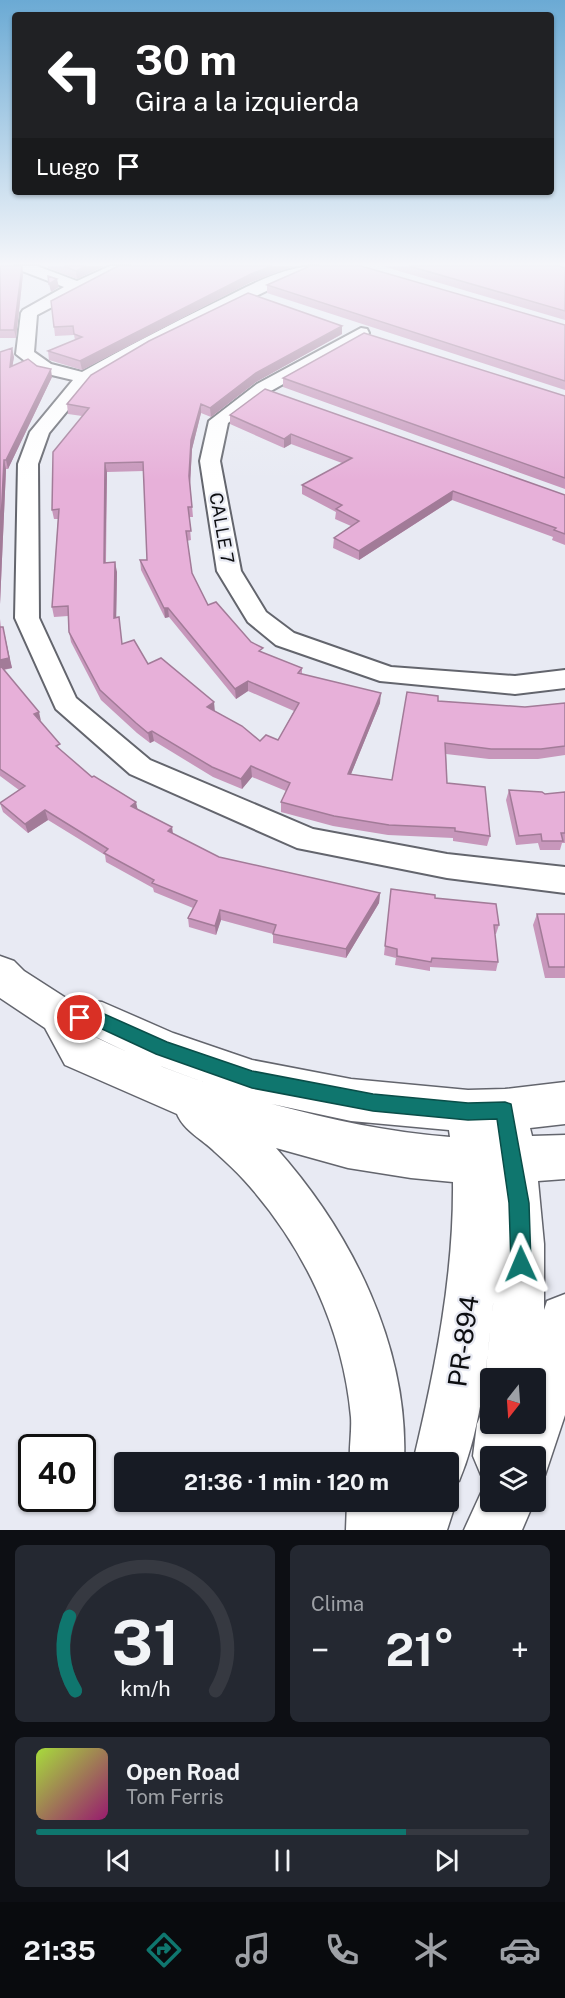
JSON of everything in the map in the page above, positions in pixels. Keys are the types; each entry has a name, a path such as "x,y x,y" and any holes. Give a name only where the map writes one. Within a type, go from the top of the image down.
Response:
{"street":[{"path":"27,337 25,354 45,368 85,378"},
{"path":"159,337 143,344 85,378 40,432 28,464 27,618 65,704 140,767 308,840 447,866 565,880"},
{"name":"CALLE 7","path":"349,337 263,388 219,421 210,461 229,571 257,617 285,639 390,675 515,685 565,679"},
{"path":"263,388 286,396"},
{"path":"0,973 10,983 59,1016 80,1051 169,1091 255,1121 348,1146 411,1156 495,1161 565,1157"},
{"path":"59,1016 102,1020 163,1048 252,1080 351,1100 487,1111 565,1103"},
{"path":"169,1091 207,1117 263,1166 300,1211 326,1255 348,1302 367,1357 378,1420 376,1452"},
{"name":"PR-894","path":"487,1111 495,1161 521,1248 520,1298 512,1368"},
{"name":"PR-894","path":"442,1452 467,1327 477,1202 495,1161"},
{"path":"546,1385 565,1319"},
{"path":"374,1530 375,1512"},
{"path":"419,1530 425,1512"},
{"path":"492,1530 494,1512"},
{"path":"492,1530 501,1512"}],"building":[{"path":"81,337 126,337 80,361 48,351"},
{"path":"156,337 321,337 256,373 210,408 201,404 191,440 189,476 192,507 188,507 191,531 186,531 192,573 208,605 216,602 251,642 263,648 259,651 302,668 298,673 381,693 348,774 392,780 407,692 438,696 438,701 525,707 565,703 565,746 541,749 491,749 445,743 447,783 485,787 490,836 455,831 455,828 389,825 334,816 281,802 290,783 251,766 241,779 212,767 152,731 148,733 100,690 69,632 68,606 52,607 59,509 52,510 53,452 89,408 67,404 91,375","holes":["143,462 147,560 140,560 164,608 168,608 235,689 248,681 299,703 278,740 266,735 260,741 242,726 207,707 214,702 161,658 148,664 134,640 122,644 119,617 114,618 115,562 104,563 105,463"]},
{"path":"356,337 378,337 565,396 565,478 283,378"},
{"path":"430,337 565,337 565,381"},
{"path":"12,348 10,367 28,359 37,366 51,369 4,460 0,542 0,352"},
{"path":"265,389 565,495 565,534 554,530 556,528 453,491 359,551 334,538 359,521 336,509 342,505 302,485 352,458 291,434 284,439 230,415"},
{"path":"0,627 3,627 9,658 0,660"},
{"path":"0,665 39,712 34,714 60,744 56,746 92,777 94,776 136,802 131,806 172,827 168,831 219,857 380,893 346,949 273,934 276,925 220,910 215,926 188,918 197,901 152,883 154,880 104,853 108,849 45,810 25,824 0,803 25,786 0,769"},
{"path":"509,790 545,794 565,792 565,833 561,833 563,841 542,841 541,834 519,836"},
{"path":"391,889 435,895 435,898 496,904 499,925 494,925 498,962 432,958 431,962 397,956 397,949 385,946"},
{"path":"537,914 565,914 565,967 549,967"}],"route":[{"path":"80,1018 102,1020 163,1048 252,1080 373,1103 468,1111 505,1110 519,1203 521,1264"}]}
